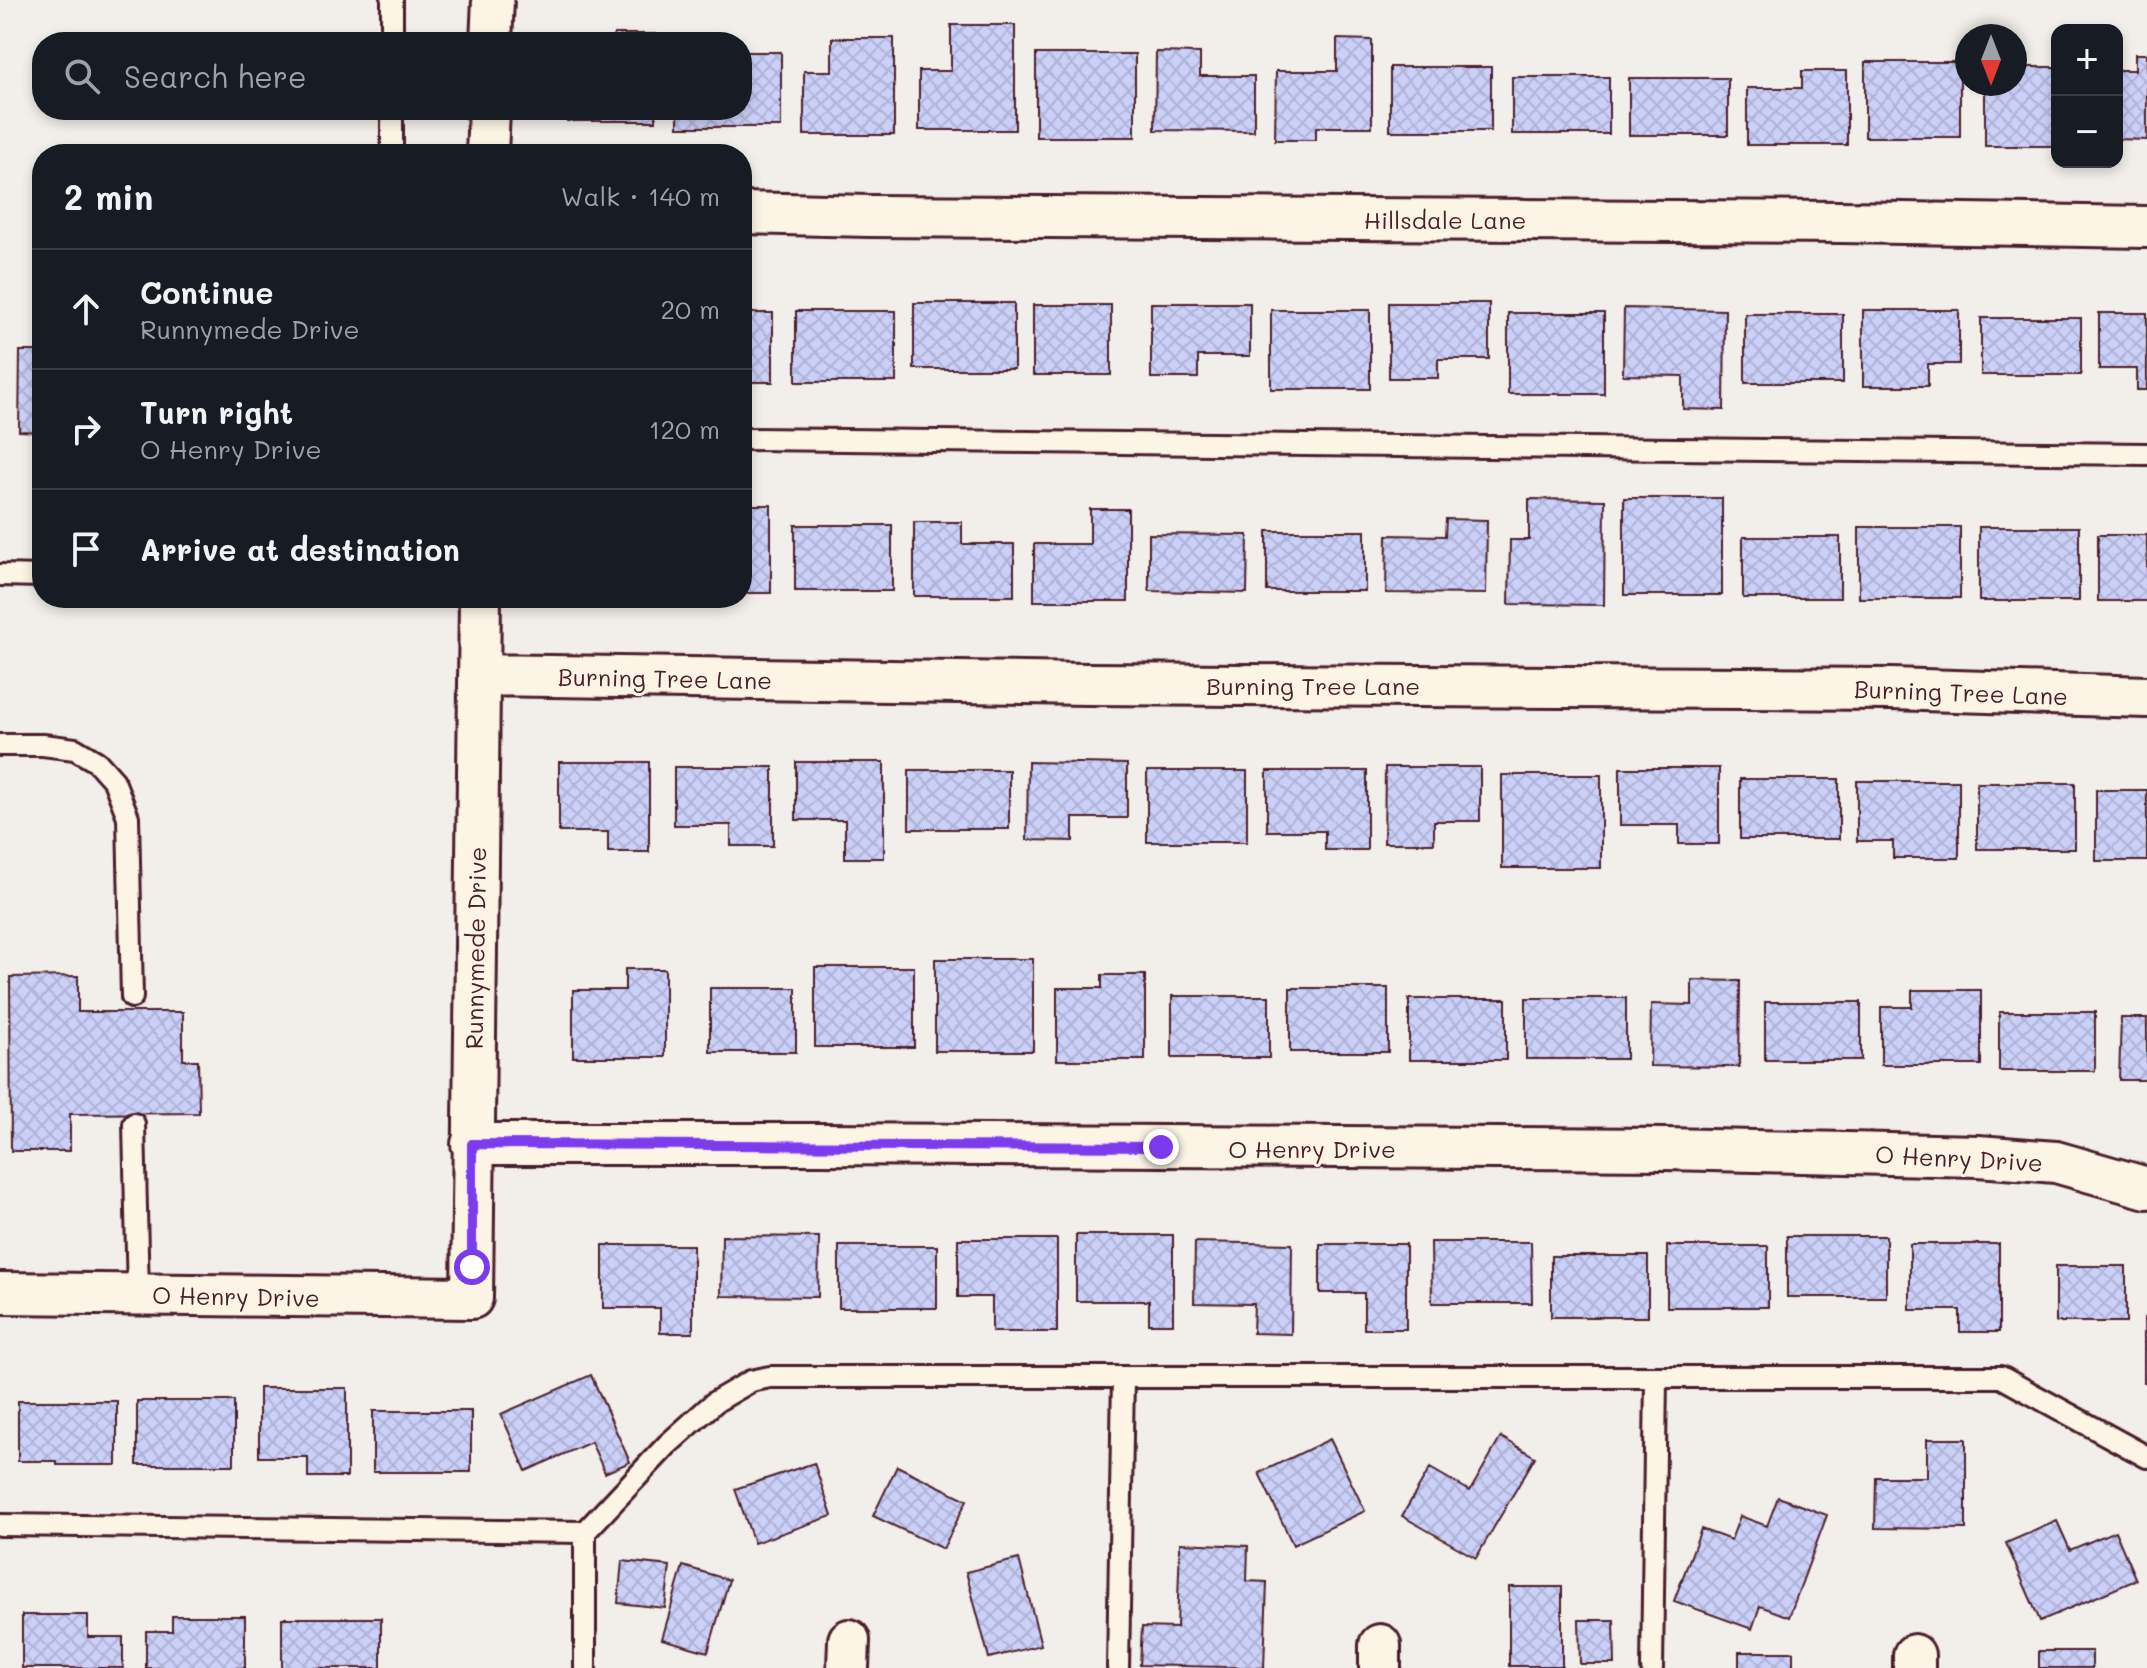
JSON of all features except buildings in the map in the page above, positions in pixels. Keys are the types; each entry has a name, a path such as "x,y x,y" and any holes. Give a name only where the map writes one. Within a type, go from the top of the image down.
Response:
{"street":[{"path":"491,32 493,0"},
{"path":"487,144 489,120"},
{"name":"Hillsdale Lane","path":"752,213 1825,221 2147,227"},
{"name":"Runnymede Drive","path":"472,1298 480,608"},
{"name":"Burning Tree Lane","path":"479,675 1105,684 1891,689 2147,697"},
{"name":"O Henry Drive","path":"472,1144 1665,1149 1978,1156 2056,1162 2147,1188"},
{"name":"O Henry Drive","path":"0,1293 472,1298"}],"lane":[{"path":"392,0 392,32"},
{"path":"392,120 392,144"},
{"path":"752,439 2147,454"},
{"path":"0,575 32,576"},
{"path":"0,745 75,749 97,762 114,781 128,817 132,997"},
{"path":"134,1124 138,1295"},
{"path":"585,1668 585,1532 667,1445 715,1402 751,1381 770,1377 2001,1377 2147,1457"},
{"path":"1118,1668 1123,1377"},
{"path":"1652,1668 1656,1378"},
{"path":"0,1525 585,1532"}],"route":[{"path":"472,1267 472,1144 1161,1147"}]}
